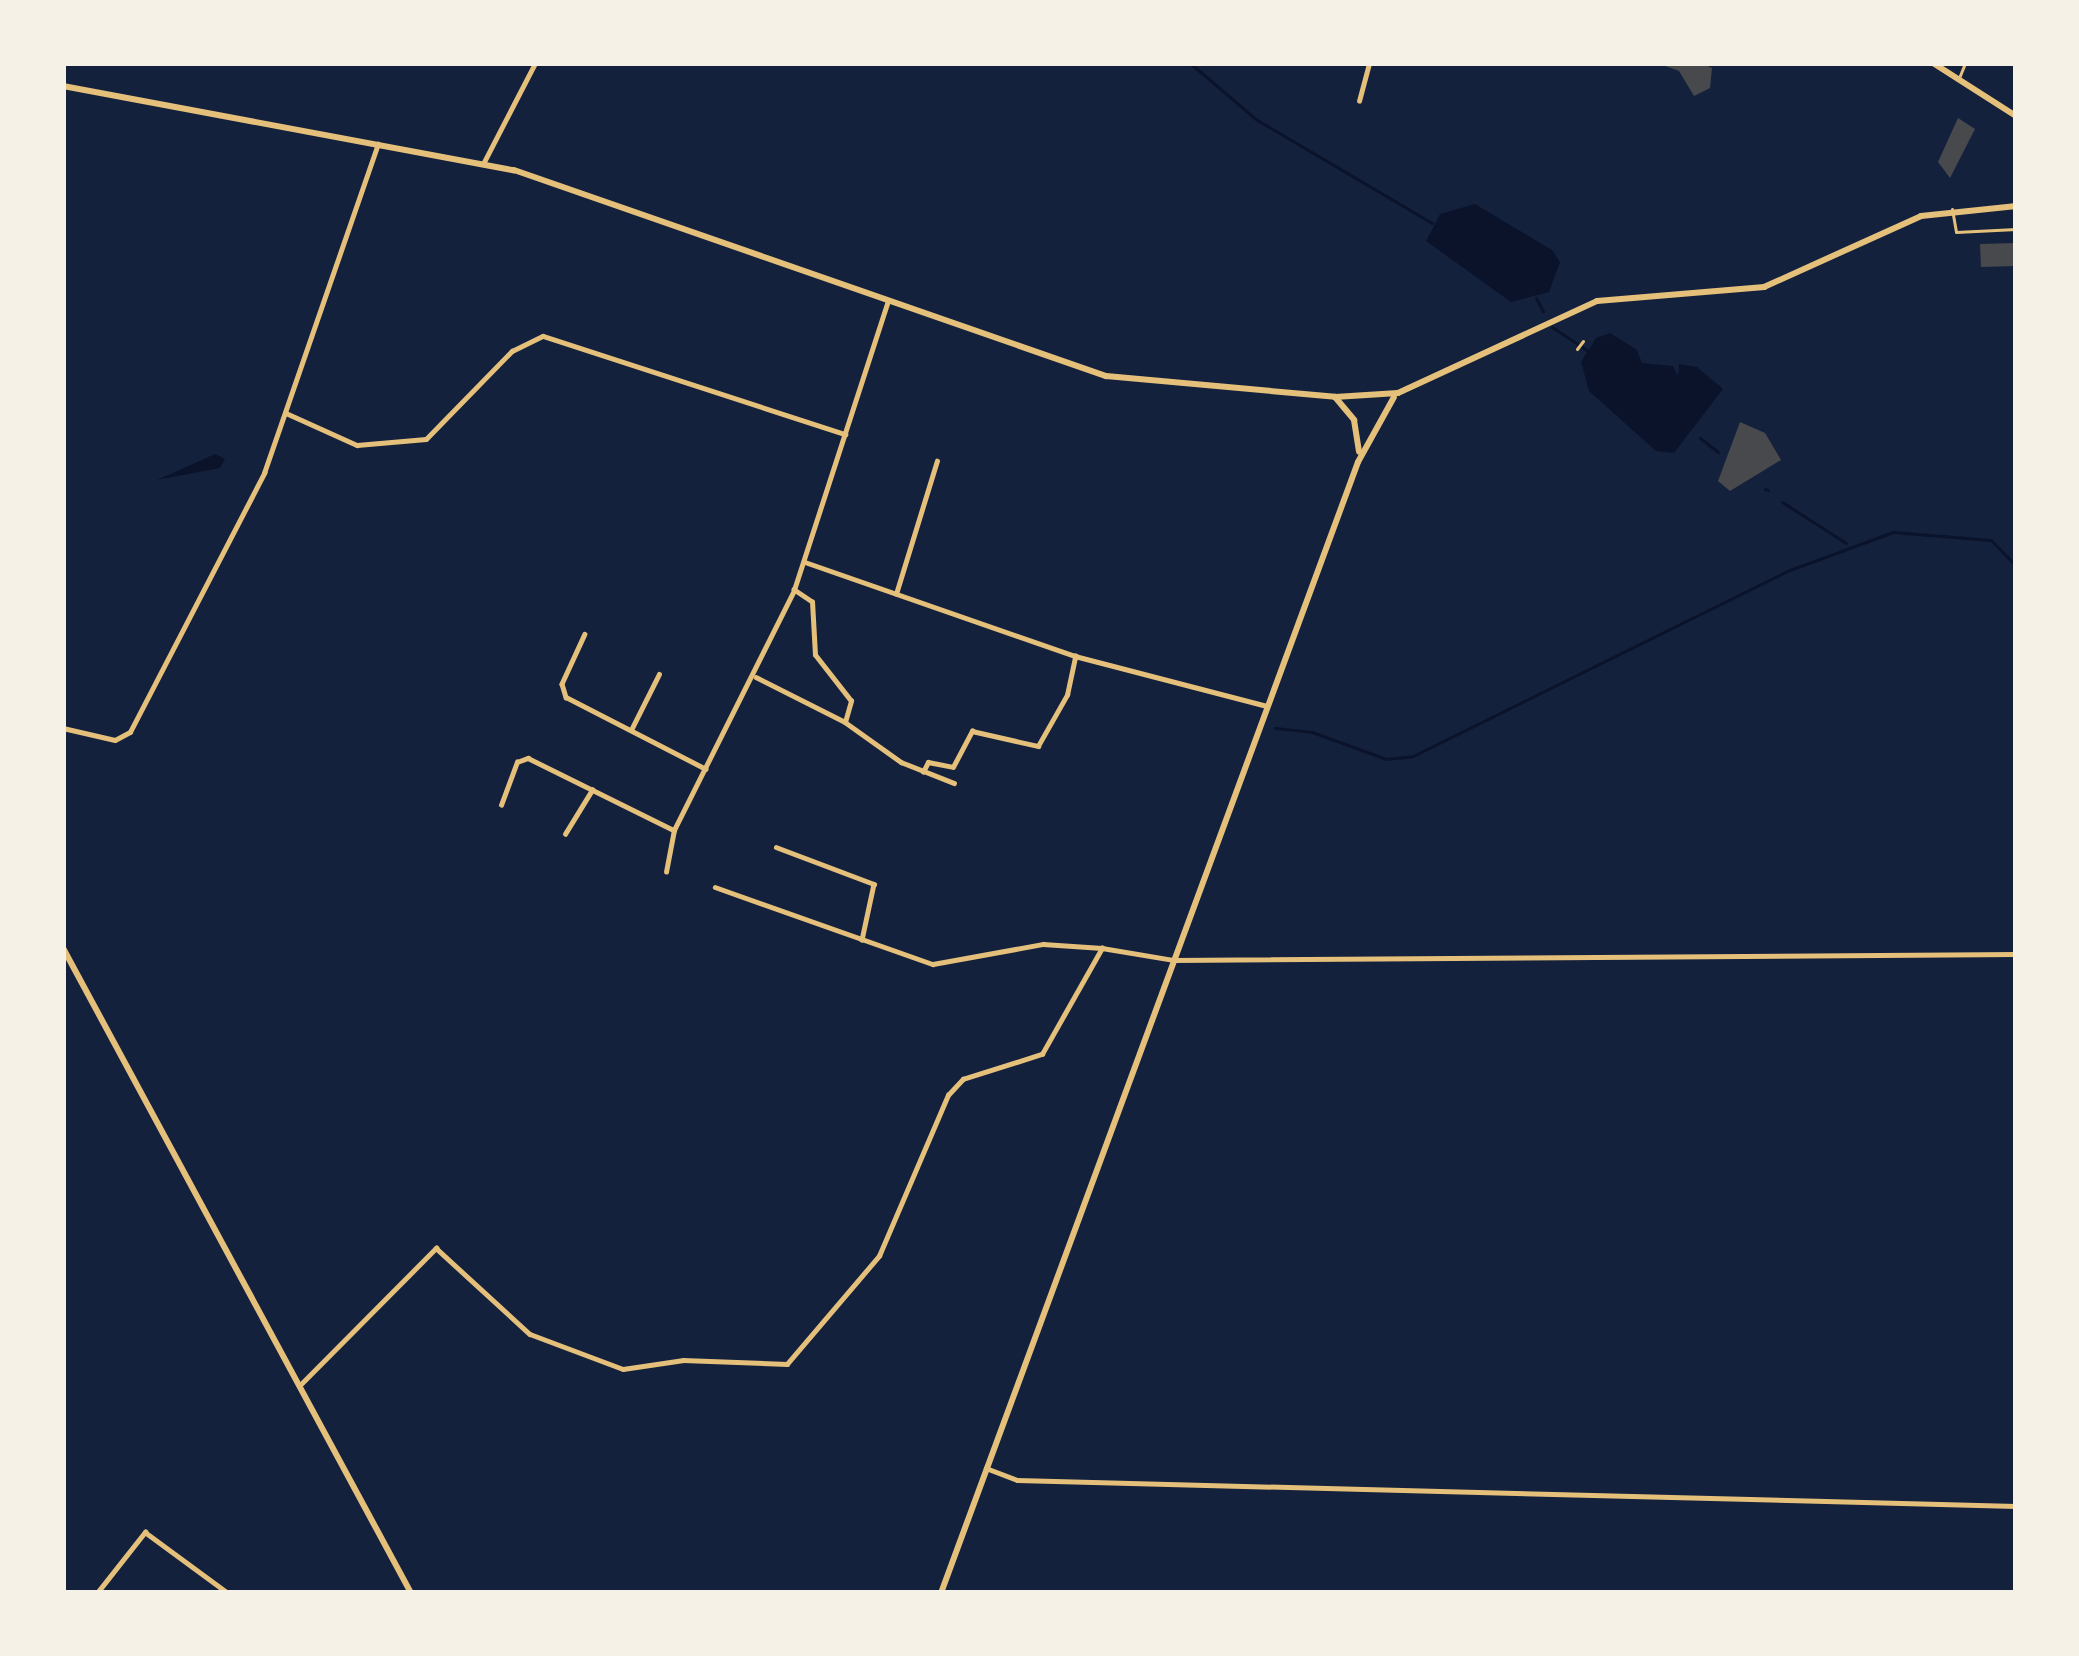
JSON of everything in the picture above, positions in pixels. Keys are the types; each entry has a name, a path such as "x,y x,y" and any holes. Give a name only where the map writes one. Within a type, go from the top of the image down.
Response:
{"street":[{"path":"484,162 535,63"},
{"path":"1359,101 1369,63"},
{"path":"1933,63 2016,116"},
{"path":"63,86 484,162 1106,376 1335,397 1398,393 1567,310 1630,294 1764,287 1952,209 2016,206"},
{"path":"63,728 115,740 130,733 264,472 378,144"},
{"path":"666,872 674,830 756,677 805,562 888,301"},
{"path":"286,413 357,445 425,439 512,351 543,336 845,434"},
{"path":"941,1593 1358,462 1375,422 1398,393"},
{"path":"1335,397 1354,422"},
{"path":"1358,462 1354,422 1361,398"},
{"path":"1372,398 1375,422"},
{"path":"1354,422 1375,422"},
{"path":"896,594 937,461"},
{"path":"805,562 1075,656 1267,706"},
{"path":"794,590 812,602 815,655 851,700 845,722"},
{"path":"585,634 562,692 706,769"},
{"path":"923,772 928,762 953,767 972,731 1037,746 1066,695 1075,656"},
{"path":"631,730 659,674"},
{"path":"756,677 845,722 923,772 954,783"},
{"path":"501,806 518,762 528,758 674,830"},
{"path":"566,835 592,790"},
{"path":"776,847 874,884 862,940"},
{"path":"715,887 933,964 1043,944 1174,960 2016,954"},
{"path":"63,948 411,1593"},
{"path":"298,1386 433,1248 452,1257 530,1334 623,1370 683,1360 787,1364 879,1256 948,1095 963,1079 1042,1054 1102,948"},
{"path":"986,1468 1016,1480 2016,1506"},
{"path":"98,1593 145,1532 228,1593"}],"lane":[{"path":"1958,79 1965,63"},
{"path":"1952,209 1956,232 2016,229"}],"path":[{"path":"1577,349 1583,341"}],"water":[{"path":"1475,204 1552,250 1560,262 1549,292 1511,302 1426,241 1440,214"},
{"path":"1610,333 1637,350 1642,363 1673,366 1678,376 1679,364 1697,367 1723,389 1674,453 1656,451 1589,391 1581,362 1596,338"},
{"path":"215,454 225,459 220,468 157,480"}],"building":[{"path":"1657,63 1702,63 1712,68 1710,88 1694,96 1679,71"},
{"path":"1958,118 1975,129 1950,178 1938,162"},
{"path":"2016,243 2016,266 1981,267 1980,244"},
{"path":"1740,422 1765,433 1781,460 1730,491 1718,481"}],"waterway":[{"path":"1190,63 1257,120 1432,223"},
{"path":"1536,298 1543,311"},
{"path":"1552,327 1588,351"},
{"path":"1700,438 1718,452"},
{"path":"1782,502 1846,543"},
{"path":"1275,728 1312,732 1386,759 1413,756 1787,571 1893,532 1991,540 2016,566"}]}
